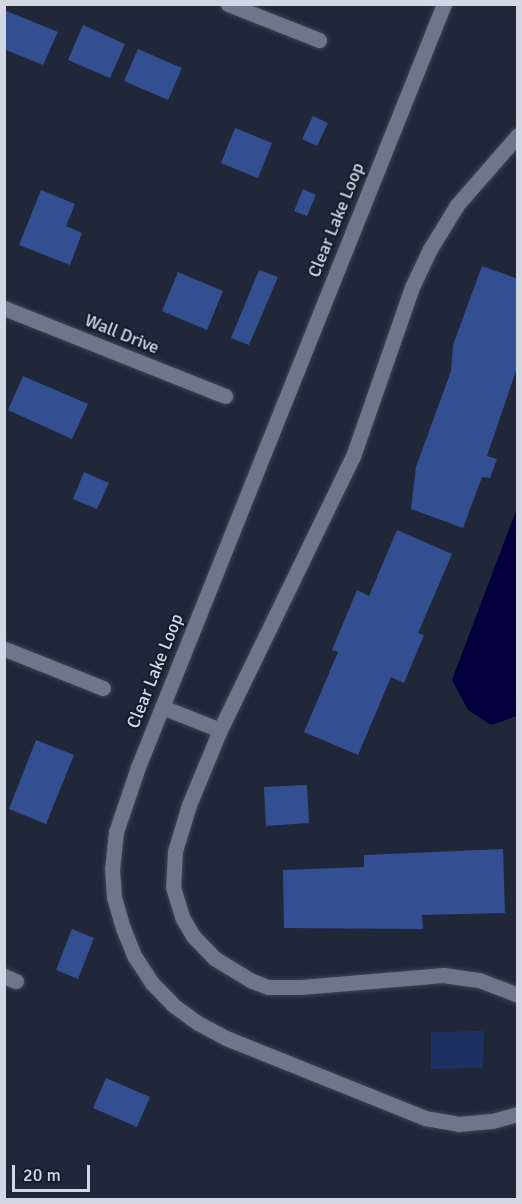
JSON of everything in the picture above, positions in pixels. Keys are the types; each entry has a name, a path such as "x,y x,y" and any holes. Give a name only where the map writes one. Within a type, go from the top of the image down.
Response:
{"street":[{"path":"228,4 319,40"},
{"name":"Clear Lake Loop","path":"444,4 138,767 116,832 112,868 114,897 123,928 135,957 152,983 173,1005 226,1038 425,1118 458,1124 492,1121 518,1114"},
{"path":"518,135 457,205 430,249 400,318 353,456 220,730 185,816 175,851 173,887 182,916 193,936 214,958 252,981 280,988 443,975 479,980 518,995"},
{"name":"Wall Drive","path":"4,308 225,396"},
{"path":"7,650 103,688"},
{"path":"162,706 220,730"}],"shaded area":[{"path":"517,508 517,716 491,725 468,710 452,680"},
{"path":"484,1031 483,1068 431,1069 431,1032"}],"building":[{"path":"4,10 58,32 43,65 4,49"},
{"path":"83,25 125,44 110,78 68,60"},
{"path":"138,49 182,68 168,100 124,81"},
{"path":"313,116 328,123 317,146 302,139"},
{"path":"235,128 272,143 258,178 221,163"},
{"path":"303,189 316,195 307,216 294,211"},
{"path":"41,190 75,204 66,226 82,233 70,265 19,245"},
{"path":"482,266 518,279 518,365 487,456 497,459 490,478 482,477 463,528 411,509 416,467 451,371 453,345"},
{"path":"259,270 278,277 249,345 231,338"},
{"path":"178,272 223,291 207,330 162,311"},
{"path":"23,376 88,404 72,439 8,410"},
{"path":"84,472 109,483 97,509 73,499"},
{"path":"397,530 452,554 418,633 424,635 404,683 391,677 358,755 304,732 338,652 332,650 357,590 369,596"},
{"path":"36,740 74,755 46,824 9,809"},
{"path":"307,785 309,823 266,826 264,787"},
{"path":"503,849 505,913 422,915 423,929 284,928 283,870 364,867 364,855"},
{"path":"72,929 94,938 78,979 56,970"},
{"path":"106,1078 150,1097 137,1127 93,1108"}]}
